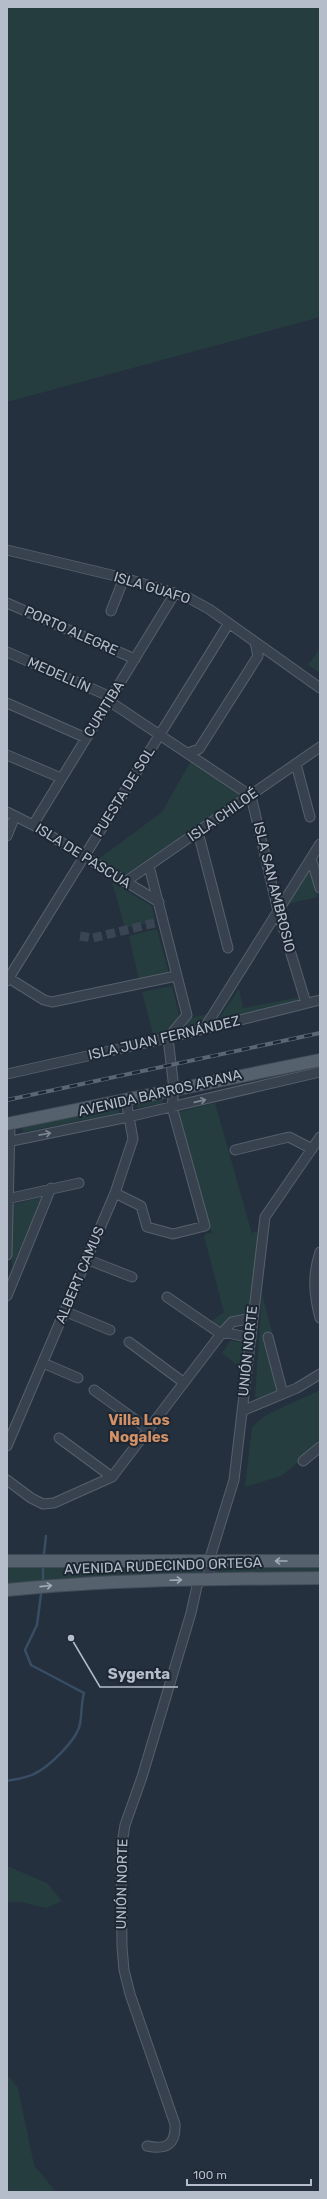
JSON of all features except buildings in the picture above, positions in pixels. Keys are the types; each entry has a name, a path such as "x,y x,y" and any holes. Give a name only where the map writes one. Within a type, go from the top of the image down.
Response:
{"main road":[{"name":"AVENIDA BARROS ARANA","path":"9,1124 320,1060"},
{"name":"AVENIDA RUDECINDO ORTEGA","path":"7,1561 320,1561"},
{"name":"AVENIDA RUDECINDO ORTEGA","path":"7,1590 56,1585 205,1579 320,1578"}],"street":[{"name":"ISLA GUAFO","path":"7,550 124,578 175,593 198,603 229,623 320,688"},
{"path":"111,611 124,578"},
{"name":"CURITIBA","path":"33,825 175,593"},
{"name":"PORTO ALEGRE","path":"7,603 135,659"},
{"name":"PUESTA DE SOL","path":"8,979 229,623"},
{"path":"188,753 200,748 258,656 255,642"},
{"name":"MEDELLÍN","path":"7,652 110,699"},
{"path":"110,699 160,735 251,796"},
{"path":"7,703 86,738"},
{"name":"ISLA CHILOÉ","path":"125,882 320,747"},
{"path":"7,755 61,778"},
{"path":"296,764 310,817"},
{"name":"ISLA SAN AMBROSIO","path":"251,796 278,911 306,1003"},
{"path":"7,836 11,814"},
{"name":"ISLA DE PASCUA","path":"11,814 33,825 159,902"},
{"path":"198,832 228,948"},
{"path":"204,1029 320,844"},
{"path":"311,858 320,888"},
{"name":"ISLA DE PASCUA","path":"149,866 187,1015 168,1038"},
{"path":"8,979 44,1000 56,1002 176,976"},
{"name":"ISLA JUAN FERNÁNDEZ","path":"7,1074 168,1038 320,1000"},
{"path":"115,1193 141,1206 148,1227 173,1234 205,1226 172,1107 174,1090 168,1038"},
{"name":"AVENIDA BARROS ARANA","path":"8,1141 128,1117 320,1072"},
{"name":"ALBERT CAMUS","path":"7,1446 115,1193 133,1139 126,1100"},
{"path":"7,1256 9,1124"},
{"path":"235,1150 289,1136 312,1149"},
{"name":"UNIÓN NORTE","path":"147,2146 161,2149 166,2146 173,2139 175,2124 130,1994 124,1970 122,1947 122,1841 125,1825 142,1777 191,1613 197,1586 205,1579 209,1561 234,1480 265,1216 320,1137"},
{"path":"8,1199 51,1188 79,1183"},
{"path":"7,1296 51,1188"},
{"path":"320,1252 315,1275 320,1318"},
{"path":"86,1259 132,1277"},
{"path":"167,1297 221,1334 228,1333 251,1338"},
{"path":"64,1311 110,1330"},
{"path":"7,1480 31,1498 43,1504 54,1503 112,1477 221,1334 232,1322 252,1318"},
{"path":"268,1337 284,1394"},
{"path":"129,1342 183,1382"},
{"path":"42,1362 78,1378"},
{"path":"242,1412 284,1394 316,1378 320,1374"},
{"path":"94,1390 148,1429"},
{"path":"59,1438 112,1477"},
{"path":"303,1461 320,1446"}],"green space":[{"path":"7,7 320,7 320,317 7,402"},
{"path":"320,648 320,673 308,665"},
{"path":"191,761 243,794 123,876 97,860 162,812"},
{"path":"308,869 311,869 318,897 287,904"},
{"path":"112,882 152,906 155,921 125,928"},
{"path":"157,929 169,974 139,980 129,936"},
{"path":"172,986 179,1015 168,1036 154,1038 142,992"},
{"path":"239,989 243,1008 300,997 302,1000 217,1021"},
{"path":"213,1013 202,1027 184,1030 182,1027 185,1019"},
{"path":"164,1097 162,1103 138,1108 136,1103"},
{"path":"215,1103 252,1234 254,1231 259,1234 250,1314 231,1320 218,1330 209,1323 224,1312 204,1236 208,1233 212,1234 179,1112"},
{"path":"118,1107 119,1113 23,1132 21,1127"},
{"path":"42,1197 12,1268 11,1205"},
{"path":"262,1294 272,1332 266,1334 279,1391 259,1398 255,1397"},
{"path":"230,1341 242,1342 246,1345 244,1371 222,1353"},
{"path":"320,1390 320,1439 295,1465 281,1476 245,1487 252,1427 266,1415"},
{"path":"320,1566 320,1575 7,1587 7,1567"},
{"path":"7,1866 47,1883 62,1901 46,1908 21,1902 7,1902"},
{"path":"7,2074 18,2088 34,2165 56,2192 7,2192"}],"waterway":[{"path":"44,1554 46,1536"},
{"path":"43,1567 43,1579"},
{"path":"7,1781 31,1775 47,1765 62,1752 74,1738 80,1724 84,1693 31,1665 25,1650 37,1625 41,1594"}],"tunnel":[{"path":"80,936 93,938 163,921"}],"railway":[{"path":"7,1100 320,1033"}],"place":[{"name":"Sygenta","path":"71,1638"}],"district":[{"name":"Villa Los Nogales","path":"139,1428"}]}
